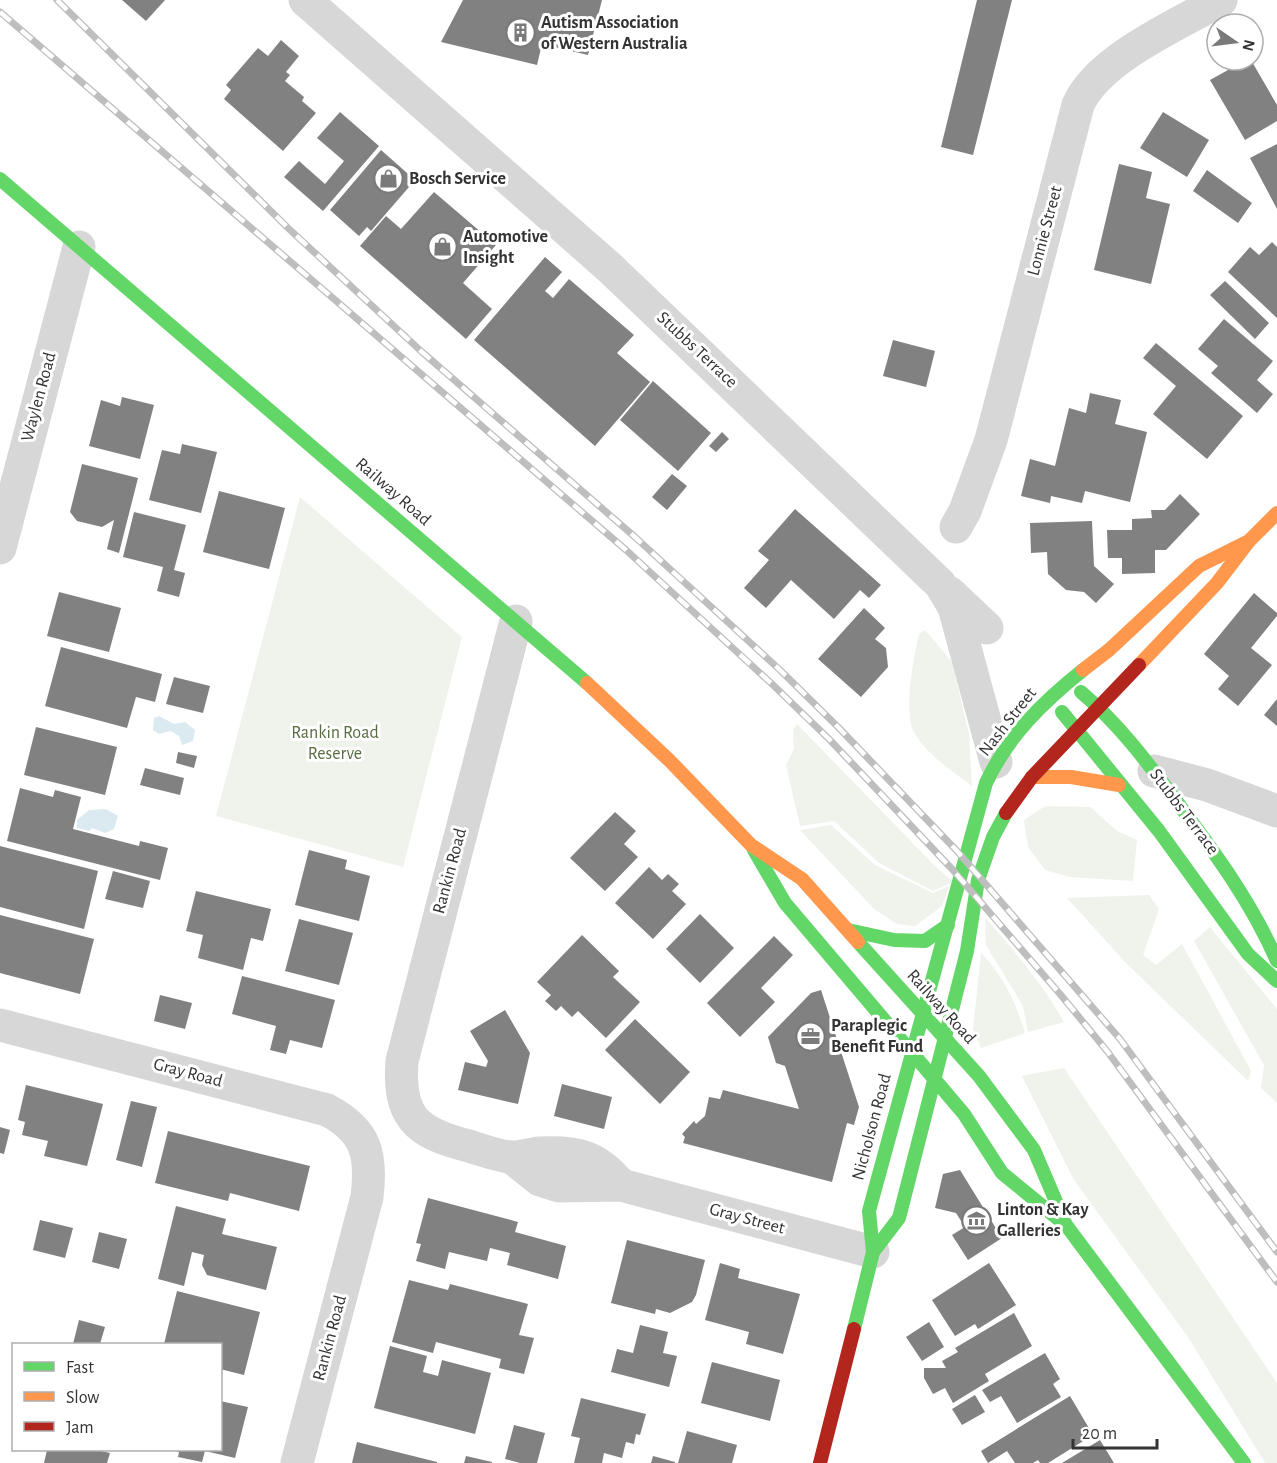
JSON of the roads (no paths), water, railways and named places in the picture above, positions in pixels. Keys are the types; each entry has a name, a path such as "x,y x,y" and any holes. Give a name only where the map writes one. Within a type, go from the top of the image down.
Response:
{"main road":[{"name":"Railway Road","path":"0,180 516,621 669,760 751,844 802,879 979,1076 1034,1150 1066,1225 1244,1463"},
{"name":"Nash Street","path":"945,1037 967,951 970,907 986,855 1006,810 1074,730 1217,583 1249,542 1277,513"},
{"name":"Nash Street","path":"922,1012 986,783 996,762 1024,724 1052,695 1109,651 1199,566 1249,542"},
{"name":"Stubbs Terrace","path":"1068,682 1099,706 1154,771 1225,866 1268,939 1277,961"},
{"name":"Stubbs Terrace","path":"1052,695 1074,730 1159,831 1248,954 1277,981"},
{"name":"Stubbs Terrace","path":"1032,777 1071,777 1119,785"},
{"name":"Railway Road","path":"751,844 784,903 935,1078 964,1114 1002,1173 1066,1225"},
{"path":"848,930 894,940 925,941 948,925"},
{"name":"Nicholson Road","path":"820,1463 873,1252 869,1211 922,1012"},
{"name":"Nicholson Road","path":"873,1252 899,1218 945,1037"}],"street":[{"name":"Stubbs Terrace","path":"306,0 610,268 940,584 954,607 996,762"},
{"name":"Lonnie Street","path":"956,527 965,511 991,440 1078,105 1085,90 1097,75 1128,54 1221,0"},
{"name":"Waylen Road","path":"0,548 79,247"},
{"path":"940,584 987,628"},
{"name":"Rankin Road","path":"414,1121 405,1105 400,1088 402,1061 516,621"},
{"path":"1154,771 1207,785 1277,810"},
{"name":"Gray Road","path":"0,1025 327,1110 348,1121 363,1143"},
{"name":"Gray Street","path":"414,1121 439,1139 511,1157 568,1153 589,1157 606,1167 621,1185 873,1252"},
{"name":"Rankin Road","path":"297,1463 367,1197 370,1169 363,1143"}],"railway":[{"path":"57,0 288,228 422,352 635,537 780,670 838,727 957,851 1120,1039 1277,1252"},
{"path":"0,12 626,550 829,739 952,869 1060,994 1107,1051 1277,1282"}],"place":[{"name":"Autism Association of Western Australia","path":"520,33"},
{"name":"Bosch Service","path":"388,179"},
{"name":"Automotive Insight","path":"442,247"},
{"name":"Paraplegic Benefit Fund","path":"810,1036"},
{"name":"Linton & Kay Galleries","path":"976,1220"}],"park label":[{"name":"Rankin Road Reserve","path":"335,743"}]}
